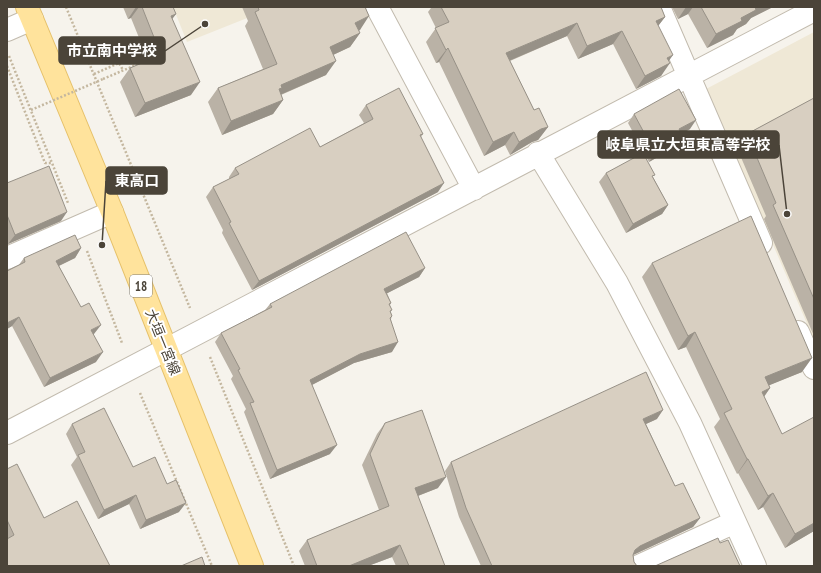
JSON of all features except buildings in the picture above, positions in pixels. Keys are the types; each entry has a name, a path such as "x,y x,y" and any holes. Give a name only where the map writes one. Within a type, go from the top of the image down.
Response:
{"main road":[{"name":"大垣一宮線","path":"29,13 112,212 252,566"}],"street":[{"path":"377,7 474,189"},
{"path":"659,7 767,258"},
{"path":"7,432 814,10"},
{"path":"7,30 29,13"},
{"path":"538,153 617,282 690,423 755,566"},
{"path":"7,258 112,212"},
{"path":"792,317 814,368"},
{"path":"639,566 735,522"}],"path":[{"path":"66,7 191,310"},
{"path":"10,57 52,163"},
{"path":"31,110 143,62"},
{"path":"94,74 119,63 123,70"},
{"path":"209,356 294,566"},
{"path":"139,390 212,566"}],"shaded area":[{"path":"173,7 275,7 187,42"},
{"path":"814,32 814,340 706,89"}],"place":[{"name":"市立南中学校","path":"205,24"},
{"name":"岐阜県立大垣東高等学校","path":"787,214"},
{"name":"東高口","path":"102,245"}]}
